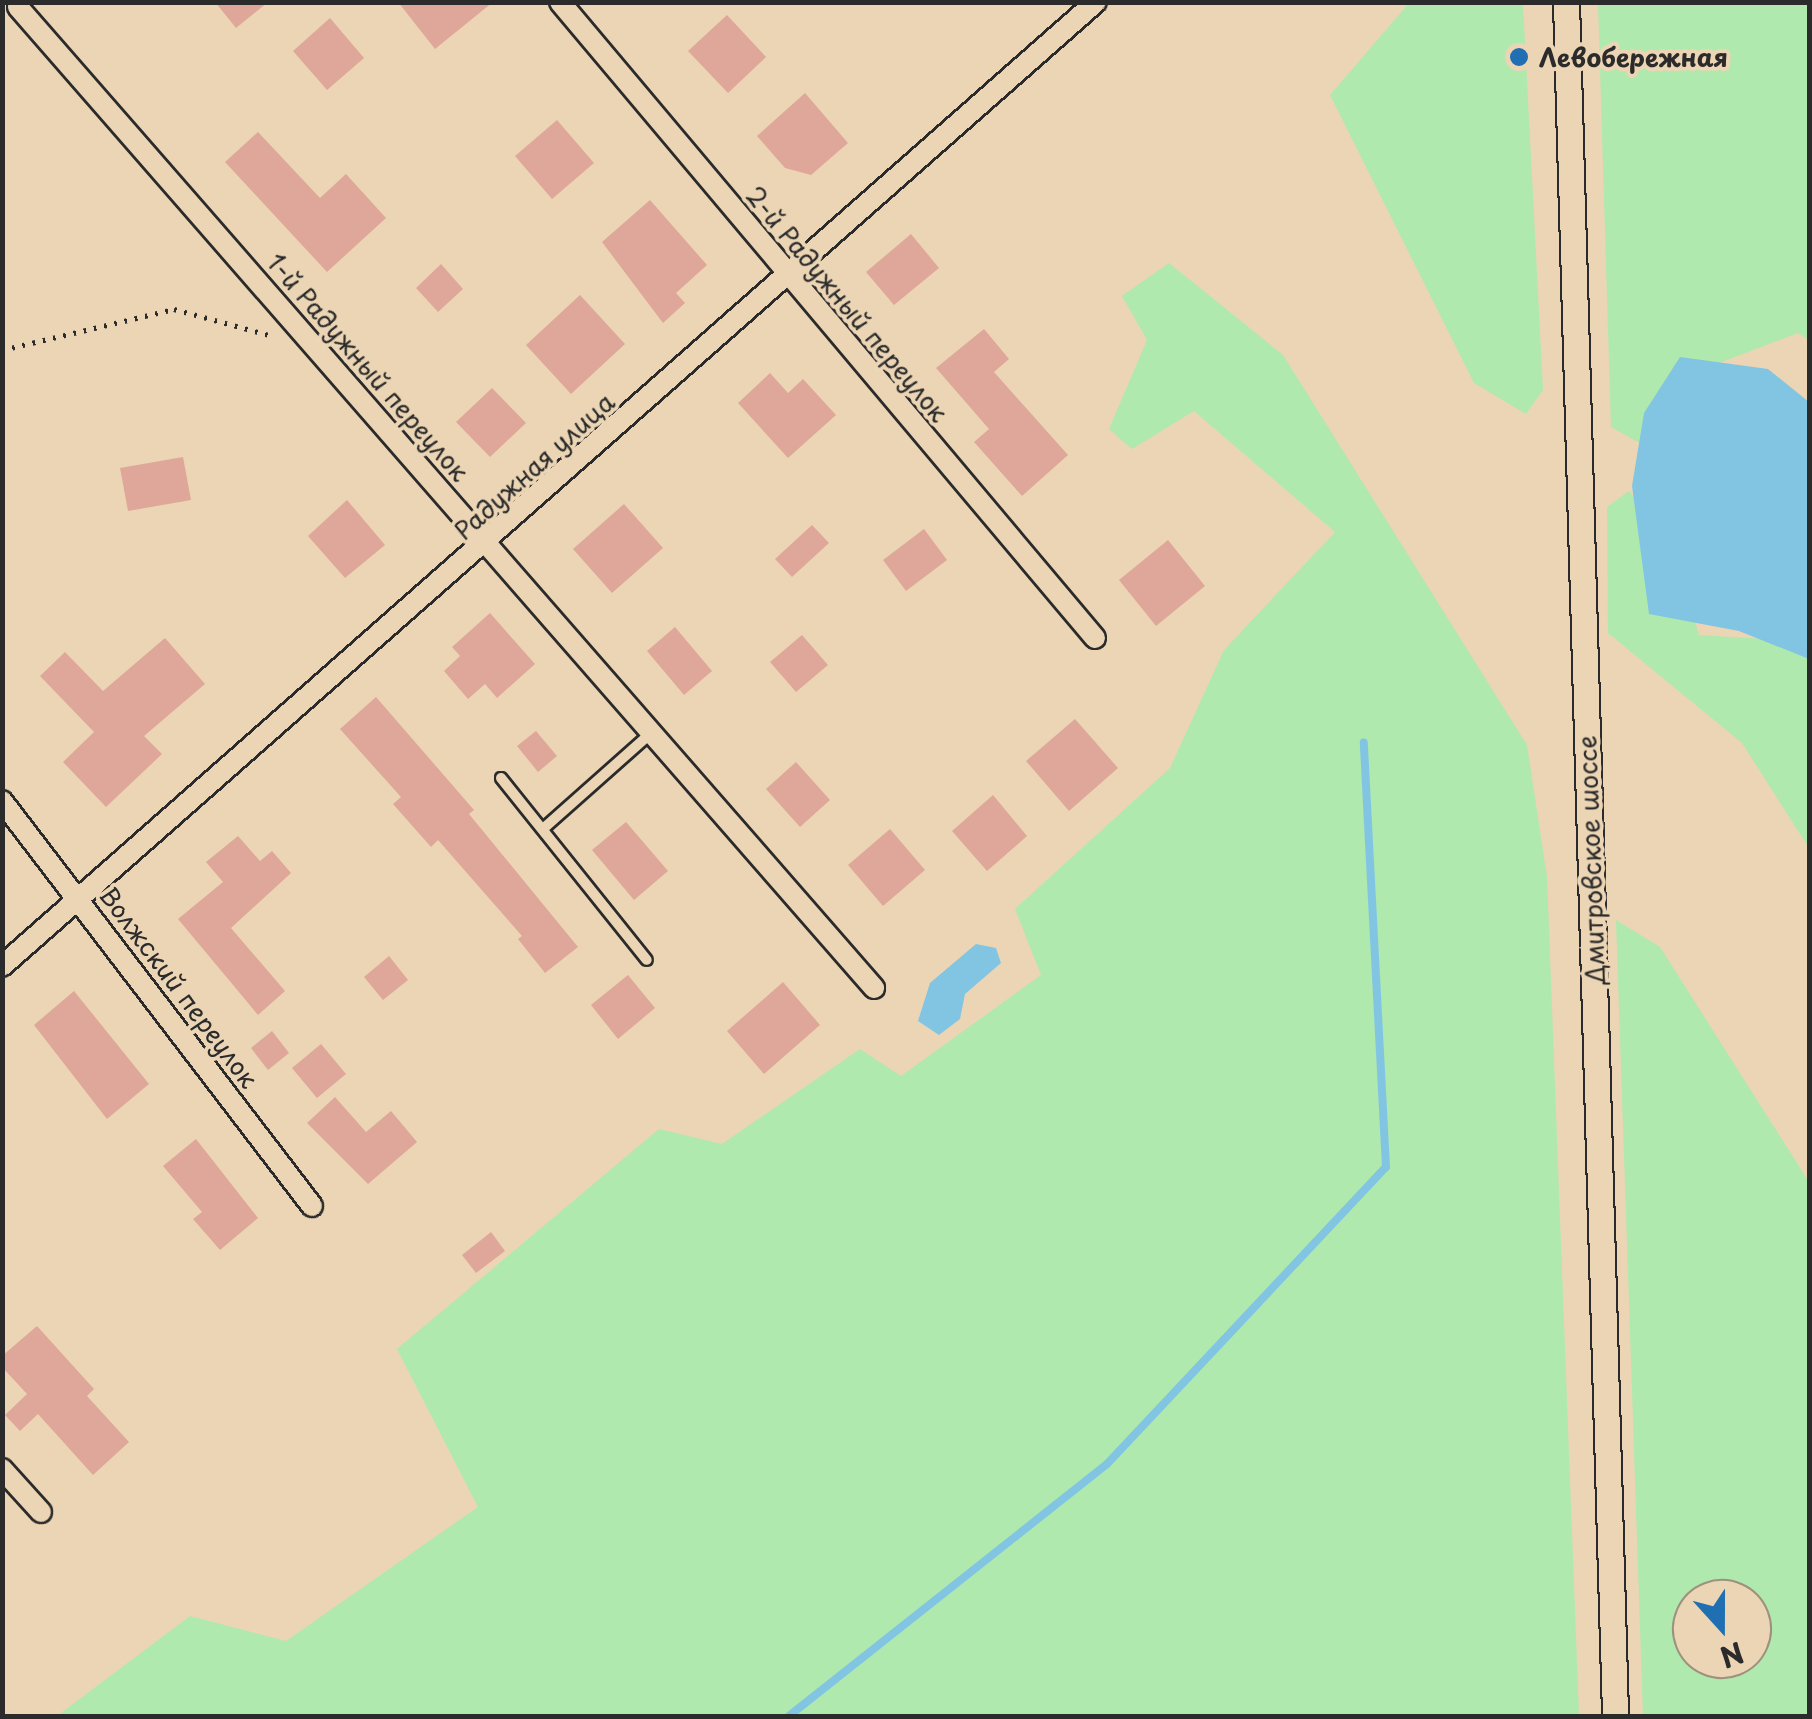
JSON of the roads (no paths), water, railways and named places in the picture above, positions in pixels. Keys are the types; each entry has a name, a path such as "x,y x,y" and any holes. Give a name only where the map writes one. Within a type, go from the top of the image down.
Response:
{"street":[{"name":"2-й Радужный переулок","path":"560,2 1095,638"},
{"name":"Радужная улица","path":"2,966 1096,2"},
{"name":"Дмитровское шоссе","path":"1566,2 1615,1716"},
{"name":"1-й Радужный переулок","path":"14,9 874,988"},
{"name":"Волжский переулок","path":"2,802 80,898 312,1206"},
{"path":"2,1469 41,1512"}],"lane":[{"path":"544,828 650,734"},
{"path":"501,778 647,960"}],"water":[{"path":"1680,357 1768,369 1809,402 1809,659 1739,631 1649,614 1632,486 1644,413"},
{"path":"976,944 996,948 1001,963 965,994 960,1019 939,1035 918,1021 930,983"}],"waterway":[{"path":"789,1716 1107,1464 1386,1167 1364,743"}],"place":[{"name":"Левобережная","path":"1519,57"}]}
